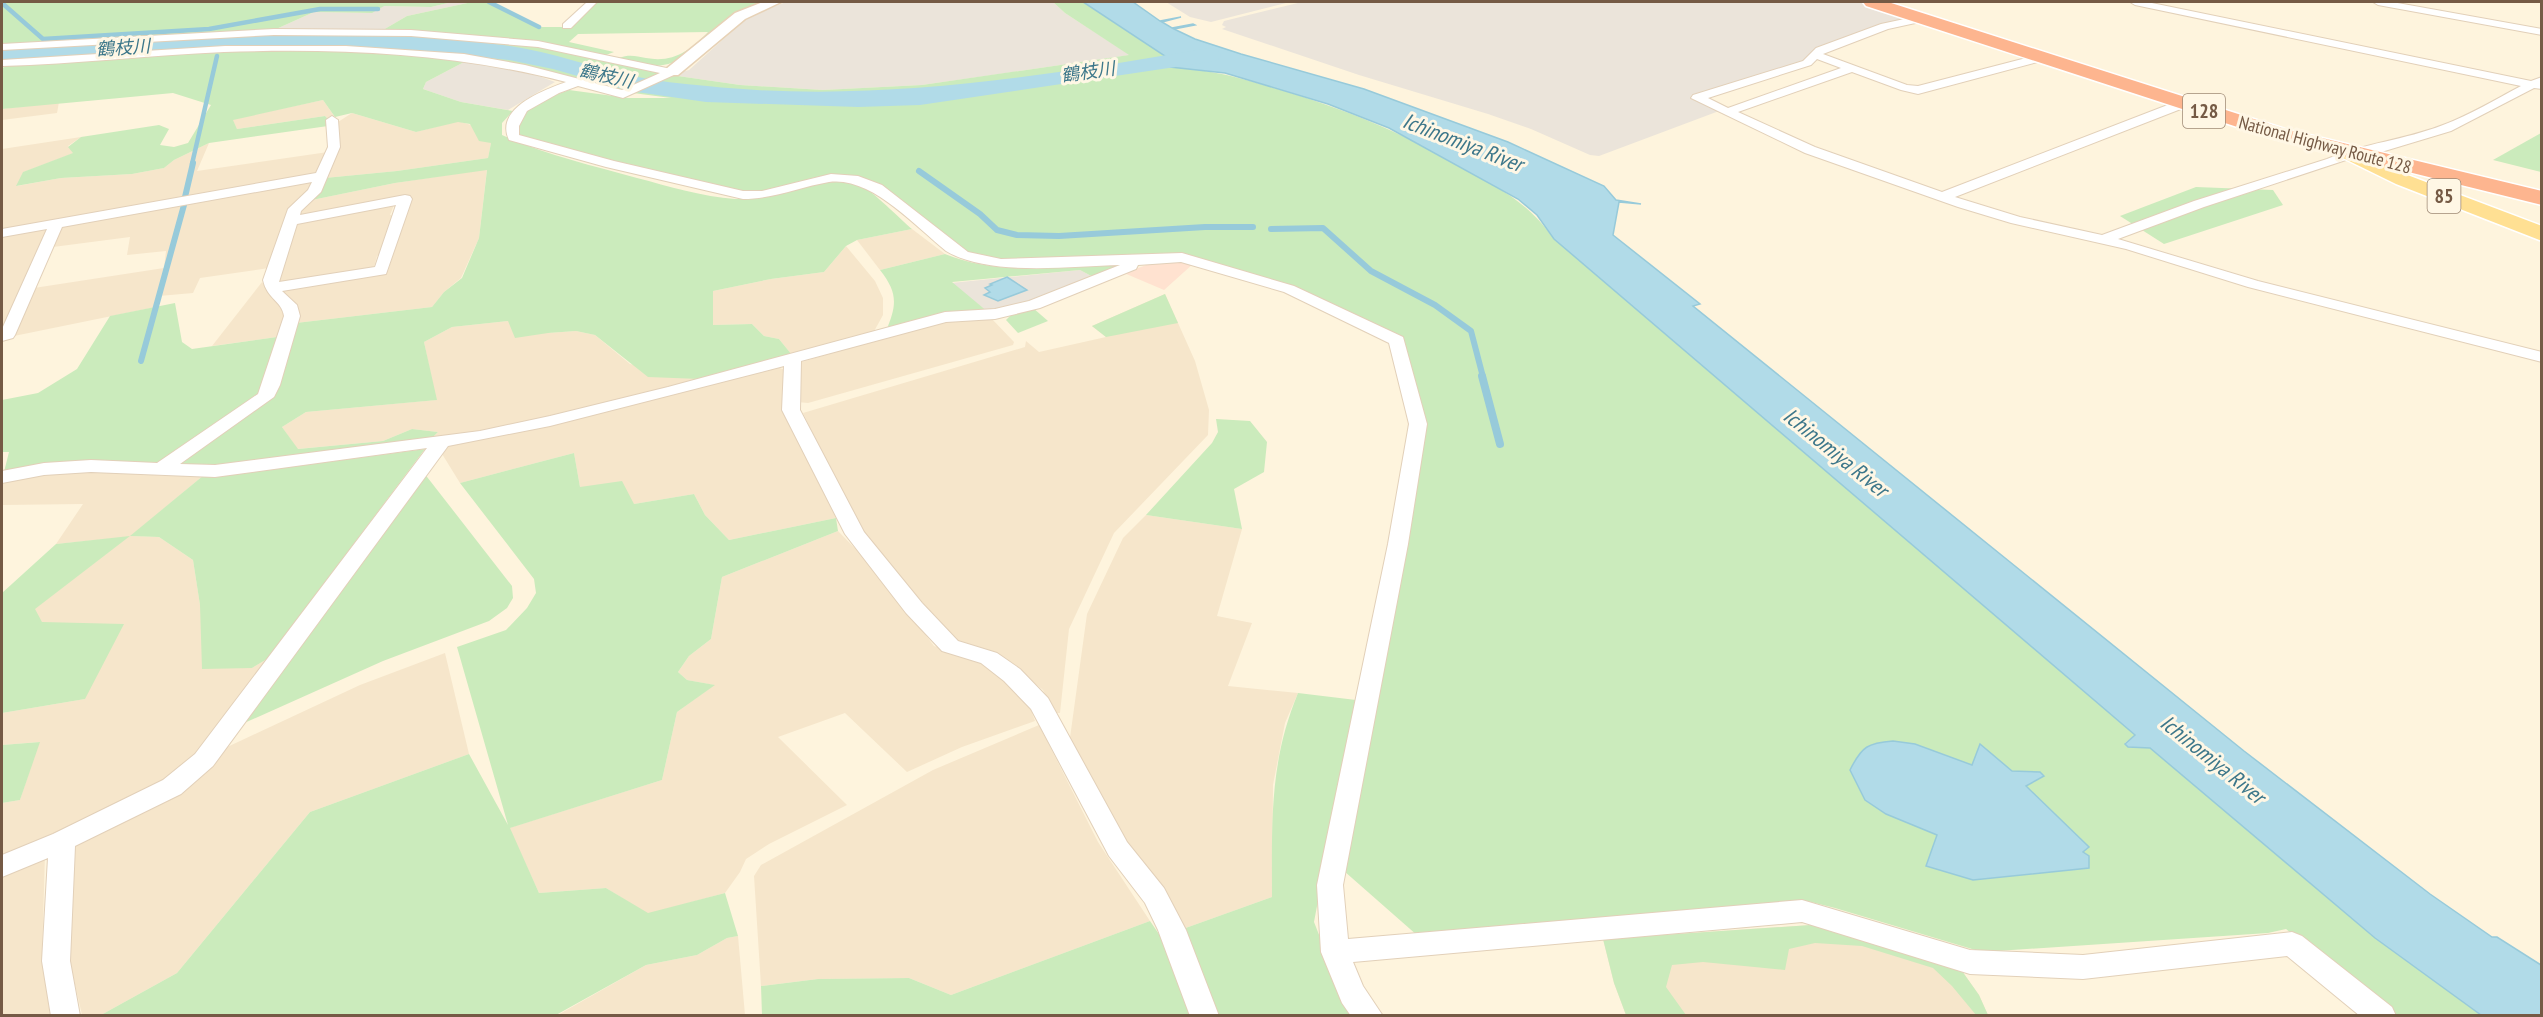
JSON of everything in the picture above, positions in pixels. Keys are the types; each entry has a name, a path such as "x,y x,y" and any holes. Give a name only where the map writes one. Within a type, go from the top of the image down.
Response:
{"highway":[{"name":"National Highway Route 128","path":"1872,2 2182,104 2350,154 2541,198"}],"main road":[{"name":"85","path":"2350,154 2403,180 2541,234"}],"street":[{"path":"567,26 592,2"},
{"path":"2,63 225,49 346,49 412,52 464,57 525,68 623,94 669,73 740,16 774,2"},
{"path":"2135,2 2539,84"},
{"path":"2378,2 2541,32"},
{"path":"1911,14 1916,20 1885,26 1820,50 1807,63 1697,98 1810,150 2016,220 2105,239 2253,284 2541,357"},
{"path":"2,47 274,32 411,33 538,44 669,73"},
{"path":"1815,55 1905,88 1918,90 2037,59 2034,55"},
{"path":"1728,112 1853,68"},
{"path":"575,83 538,99 518,113 512,122 513,137 611,164 743,195 762,195 831,178 858,180 877,188 951,248 963,255 1001,263 1182,257 1289,289 1397,340 1418,424 1398,544 1330,885 1335,952 1352,994 1369,1016"},
{"path":"2105,239 2199,204 2332,162 2350,154 2363,153 2447,128 2539,84"},
{"path":"1944,196 2182,104"},
{"path":"159,470 265,397 271,385 292,316 291,308 273,288 271,280 295,209 314,192 334,147 332,120"},
{"path":"2,233 321,176"},
{"path":"273,288 381,271 405,199 291,221"},
{"path":"2,336 7,335 56,224"},
{"path":"2,477 44,469 90,466 215,471 442,441 550,421 793,359 945,317 995,314 1034,305 1144,260"},
{"path":"793,359 791,410 855,534 914,608 950,646 989,658 1012,675 1040,704 1118,849 1155,896 1172,930 1205,1016"},
{"path":"2,866 62,841 172,787 204,759 442,441"},
{"path":"62,841 56,961 66,1016"},
{"path":"1335,952 1802,911 1970,962 2083,967 2292,944 2382,1016"}],"shaded area":[{"path":"452,2 472,2 407,16 383,30 274,30 314,12 371,13 383,6 431,7"},
{"path":"786,2 1053,2 1065,13 1130,55 922,85 823,90 740,85 671,75 689,70 749,16"},
{"path":"1166,2 1290,2 1211,22 1190,17"},
{"path":"1302,2 1860,2 1911,19 1812,53 1806,61 1715,92 1691,96 1719,111 1599,156 1590,155 1531,129 1488,114 1359,75 1222,29 1226,27 1222,25 1224,21"},
{"path":"466,61 533,74 555,82 508,110 461,102 423,89 426,82"},
{"path":"323,100 335,117 330,121 325,116 237,129 232,119"},
{"path":"59,102 57,113 2,120 2,109"},
{"path":"352,113 416,132 458,121 471,125 491,143 488,158 397,171 325,178 338,122"},
{"path":"81,137 68,146 74,153 24,172 17,186 61,178 132,174 164,168 174,160 209,143 197,171 328,152 317,173 310,177 2,230 2,149"},
{"path":"487,169 479,238 461,278 444,292 432,307 296,323 282,292 288,287 388,271 410,197 296,216 301,208 312,200 395,183"},
{"path":"314,182 269,268 200,278 193,293 159,296 156,307 14,336 34,288 164,268 166,251 127,255 130,237 53,247 62,225"},
{"path":"394,205 390,215 396,216 385,252 377,256 374,267 367,271 277,283 295,224 304,220"},
{"path":"47,228 2,332 2,235"},
{"path":"912,229 945,254 880,270 857,240"},
{"path":"846,246 875,281 883,298 883,315 872,335 792,355 779,339 764,336 752,324 713,325 713,291 771,279 824,272"},
{"path":"1155,262 1194,263 1164,290 1124,273"},
{"path":"1080,270 1095,278 1029,303 988,312 951,283"},
{"path":"262,282 286,313 277,337 212,346"},
{"path":"1165,294 1195,361 1209,410 1208,435 1114,533 1069,629 1060,713 1055,713 1043,690 996,653 955,640 868,539 856,522 803,413 1025,347 1026,341 1039,352 1106,337 1092,326"},
{"path":"990,317 1014,342 1013,345 808,403 797,402 802,362 947,319"},
{"path":"508,321 548,333 576,331 595,335 630,364 700,379 525,423 430,440 438,432 412,429 383,441 297,449 282,427 306,412 436,400 424,342 452,327"},
{"path":"777,367 788,371 782,400 836,518 729,540 705,515 694,494 634,504 580,487 574,453 460,483 439,449 450,445"},
{"path":"73,471 172,476 204,475 131,536 159,537 193,560 200,605 252,668 267,659 194,760 175,777 45,837 42,846 2,863 2,803 20,800 39,742 2,745 2,713 85,699 34,609 128,537 56,544 83,504 2,505 2,480 45,472"},
{"path":"1146,515 1242,529 1217,616 1252,623 1228,686 1298,693 1285,723 1273,785 1272,897 1180,930 1069,745 1087,614 1123,538"},
{"path":"838,531 877,571 934,646 988,665 1028,702 1035,721 962,747 907,772 845,713 778,737 847,805 769,844 746,859 725,893 648,914 606,888 539,893 509,828 662,780 677,712 714,685 687,680 678,672 689,656 711,639 722,577"},
{"path":"445,653 469,754 310,812 177,973 101,1015 82,1015 68,954 73,850 84,835 223,749 360,685"},
{"path":"1039,725 1098,842 1150,921 951,995 909,978 818,979 761,986 754,876 761,865 933,770"},
{"path":"45,854 42,957 50,1015 2,1016 2,871"},
{"path":"1811,925 1962,971 1979,995 1988,1015 1626,1015 1614,983 1603,939"},
{"path":"738,936 745,1015 556,1016 646,965 697,955 727,938"}],"green space":[{"path":"2,2 452,2 431,7 384,6 372,13 314,12 274,30 2,46"},
{"path":"472,2 489,2 539,27 567,27 595,2 769,2 739,18 698,50 668,64 651,66 619,58 636,56 665,59 673,57 695,45 708,32 578,34 569,42 614,52 606,55 529,40 383,30 407,16"},
{"path":"1053,2 1083,2 1165,56 1167,60 1153,64 919,96 851,98 784,96 649,85 671,75 740,85 823,90 922,85 1129,55 1065,13"},
{"path":"246,34 391,34 535,46 660,73 639,83 560,61 514,52 378,39 290,38 2,54 2,49"},
{"path":"271,41 395,43 456,47 533,59 634,85 622,91 419,51 223,48 2,62 2,57"},
{"path":"269,49 412,53 466,61 426,82 423,89 461,102 513,111 502,123 502,135 535,148 673,188 723,198 767,196 816,184 847,182 865,188 912,229 857,240 846,246 824,272 771,279 713,291 713,325 752,324 764,336 779,339 792,355 700,379 648,377 595,335 576,331 515,338 508,321 452,327 424,342 437,400 306,412 282,427 298,449 383,441 412,429 438,432 430,440 214,467 173,465 269,396 296,323 432,307 444,292 462,278 479,238 487,170 395,183 312,200 325,178 397,171 488,158 491,143 479,141 470,124 458,122 416,132 352,113 335,117 323,100 233,120 237,129 325,116 330,121 328,126 209,143 174,160 164,168 132,174 61,178 16,186 23,172 73,153 68,147 81,137 159,125 169,129 160,145 174,147 188,143 211,105 173,93 2,109 2,68 15,63"},
{"path":"1160,67 1222,74 1328,105 1414,142 1499,188 1522,204 1554,239 2135,735 2125,743 2150,747 2375,938 2481,1015 2392,1015 2286,929 2268,933 1982,952 1803,900 1418,936 1344,871 1425,427 1404,340 1292,286 1187,254 1062,261 1003,261 964,253 870,182 832,176 816,177 767,191 746,193 525,140 516,134 522,112 569,90 628,98 671,98 633,93 645,87 712,95 814,102 883,101 947,96"},
{"path":"2541,133 2541,172 2493,160"},
{"path":"2196,187 2273,190 2283,205 2164,244 2120,216"},
{"path":"945,254 965,261 1008,268 1116,264 1119,269 1095,278 1080,270 952,282 988,312 886,331 894,299 890,286 880,270"},
{"path":"1165,294 1178,323 1106,337 1092,326"},
{"path":"175,303 182,342 192,349 277,337 265,387 235,413 158,466 4,472 9,452 2,452 2,400 38,393 77,369 110,316"},
{"path":"1033,308 1048,321 1018,333 1006,320 1012,314"},
{"path":"1216,419 1250,421 1267,442 1264,472 1234,489 1242,529 1146,515 1212,443 1218,432"},
{"path":"425,449 267,659 252,668 202,669 200,605 193,560 159,537 130,536 204,475 245,473"},
{"path":"574,453 580,487 622,481 634,504 694,494 705,515 729,540 836,518 838,531 722,577 711,639 689,656 678,672 687,680 715,685 677,712 662,780 510,828 539,893 606,888 648,913 725,893 738,936 727,938 697,955 646,965 556,1015 101,1015 177,973 310,812 469,754 508,825 457,647 506,630 527,608 536,593 534,579 460,483"},
{"path":"424,473 512,586 513,598 507,608 489,621 383,661 242,724"},
{"path":"130,536 35,609 42,622 124,624 85,699 2,713 2,593 56,544"},
{"path":"1298,693 1356,700 1314,922 1343,996 1358,1015 1216,1015 1180,930 1272,897 1273,818 1277,769 1282,744"},
{"path":"40,742 20,800 2,803 2,745"},
{"path":"1150,921 1163,940 1193,1015 762,1015 761,986 818,979 909,978 951,995"},
{"path":"1811,925 1962,971 1979,995 1988,1015 1976,1015 1952,986 1933,968 1862,946 1815,943 1789,949 1785,970 1703,962 1672,965 1666,987 1686,1015 1626,1015 1614,983 1603,939"}],"water":[{"name":"Ichinomiya River","path":"1083,2 1133,2 1160,21 1181,17 1162,22 1172,28 1193,24 1195,25 1174,29 1195,39 1241,54 1364,89 1508,142 1604,186 1616,200 1641,204 1619,202 1613,235 1700,304 1693,306 2244,751 2430,894 2492,937 2497,937 2541,965 2541,1015 2481,1015 2375,938 2150,748 2128,747 2125,744 2135,735 1554,239 1537,215 1518,199 1389,128 1328,104 1225,73 1170,67 1165,56"},
{"path":"1007,277 1027,290 998,301 984,295 990,292 985,288 992,285 990,284"},
{"path":"1893,741 1915,744 1972,765 1980,744 2012,771 2040,772 2044,776 2026,786 2089,847 2083,852 2089,856 2089,868 1973,880 1926,866 1937,835 1886,814 1865,800 1850,770 1858,756 1867,747"}],"waterway":[{"path":"489,2 539,27"},
{"path":"2,3 43,39 209,29 320,9 378,9"},
{"name":"鶴枝川","path":"2,56 203,43 371,40 509,53 557,62 630,83 706,94 858,99 920,97 1209,55"},
{"path":"192,164 217,56"},
{"path":"185,197 193,163"},
{"path":"919,171 980,214 997,230 1017,235 1059,236 1205,227 1253,227"},
{"path":"141,361 184,205"},
{"path":"1271,229 1323,228 1371,271 1435,305 1471,331 1483,377"},
{"path":"1482,376 1500,444"}]}
